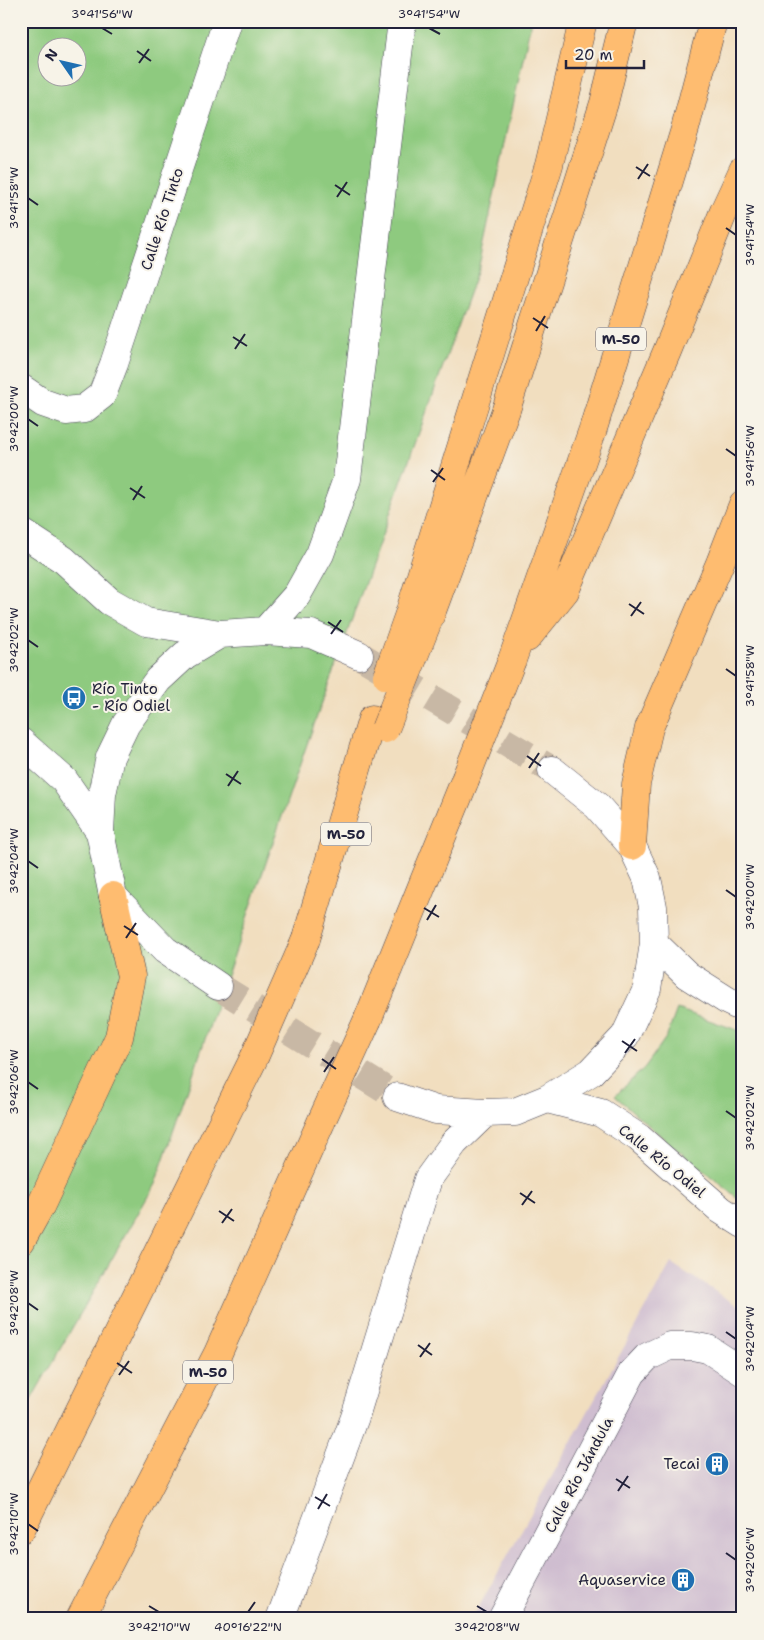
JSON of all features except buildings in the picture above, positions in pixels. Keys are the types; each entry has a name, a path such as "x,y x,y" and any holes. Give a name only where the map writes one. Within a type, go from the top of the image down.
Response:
{"highway":[{"path":"421,611 548,165 583,21"},
{"name":"M-50","path":"21,1529 254,1058 306,939 421,611 506,410 604,103 624,21"},
{"name":"M-50","path":"80,1619 218,1353 368,1019 465,780 514,656 593,429 685,130 713,21"},
{"path":"724,211 743,154"},
{"path":"514,656 565,591 724,211 743,170"},
{"path":"632,846 636,784 649,728 720,563 743,504"},
{"path":"720,563 743,517"},
{"path":"21,1241 41,1205 119,1037 131,976 113,896"}],"street":[{"path":"265,631 297,595 320,554 347,479 402,21"},
{"name":"Calle Río Tinto","path":"21,388 43,403 66,411 84,409 102,395 114,364 222,24"},
{"path":"21,532 64,560 109,601 146,622 220,634 265,631 311,634 359,655"},
{"path":"218,986 165,950 113,896 100,832 102,794 110,757 126,724 158,680 184,655 220,634"},
{"path":"21,742 64,780 100,832"},
{"path":"397,1097 436,1110 485,1113 515,1112 546,1099 591,1072 625,1036 647,989 654,943 652,907 647,878 632,846 597,806 552,770"},
{"path":"654,943 687,975 728,1001 743,1008"},
{"name":"Calle Río Odiel","path":"546,1099 601,1113 639,1138 722,1210 743,1224"},
{"path":"280,1619 355,1417 428,1179 454,1143 485,1113"},
{"name":"Calle Río Jándula","path":"502,1619 632,1374 647,1357 670,1346 692,1346 708,1349 743,1372"}],"shaded area":[{"path":"671,1263 743,1309 743,1619 472,1619"}],"green space":[{"path":"21,21 531,21 479,266 306,747 155,1184 21,1417"},
{"path":"677,1009 743,1032 743,1202 670,1144 615,1096 645,1067 667,1036"}],"tunnel":[{"path":"359,655 552,770"},
{"path":"218,986 397,1097"}],"place":[{"name":"Río Tinto - Río Odiel","path":"74,698"},
{"name":"Tecai","path":"717,1464"},
{"name":"Aquaservice","path":"683,1580"}]}
